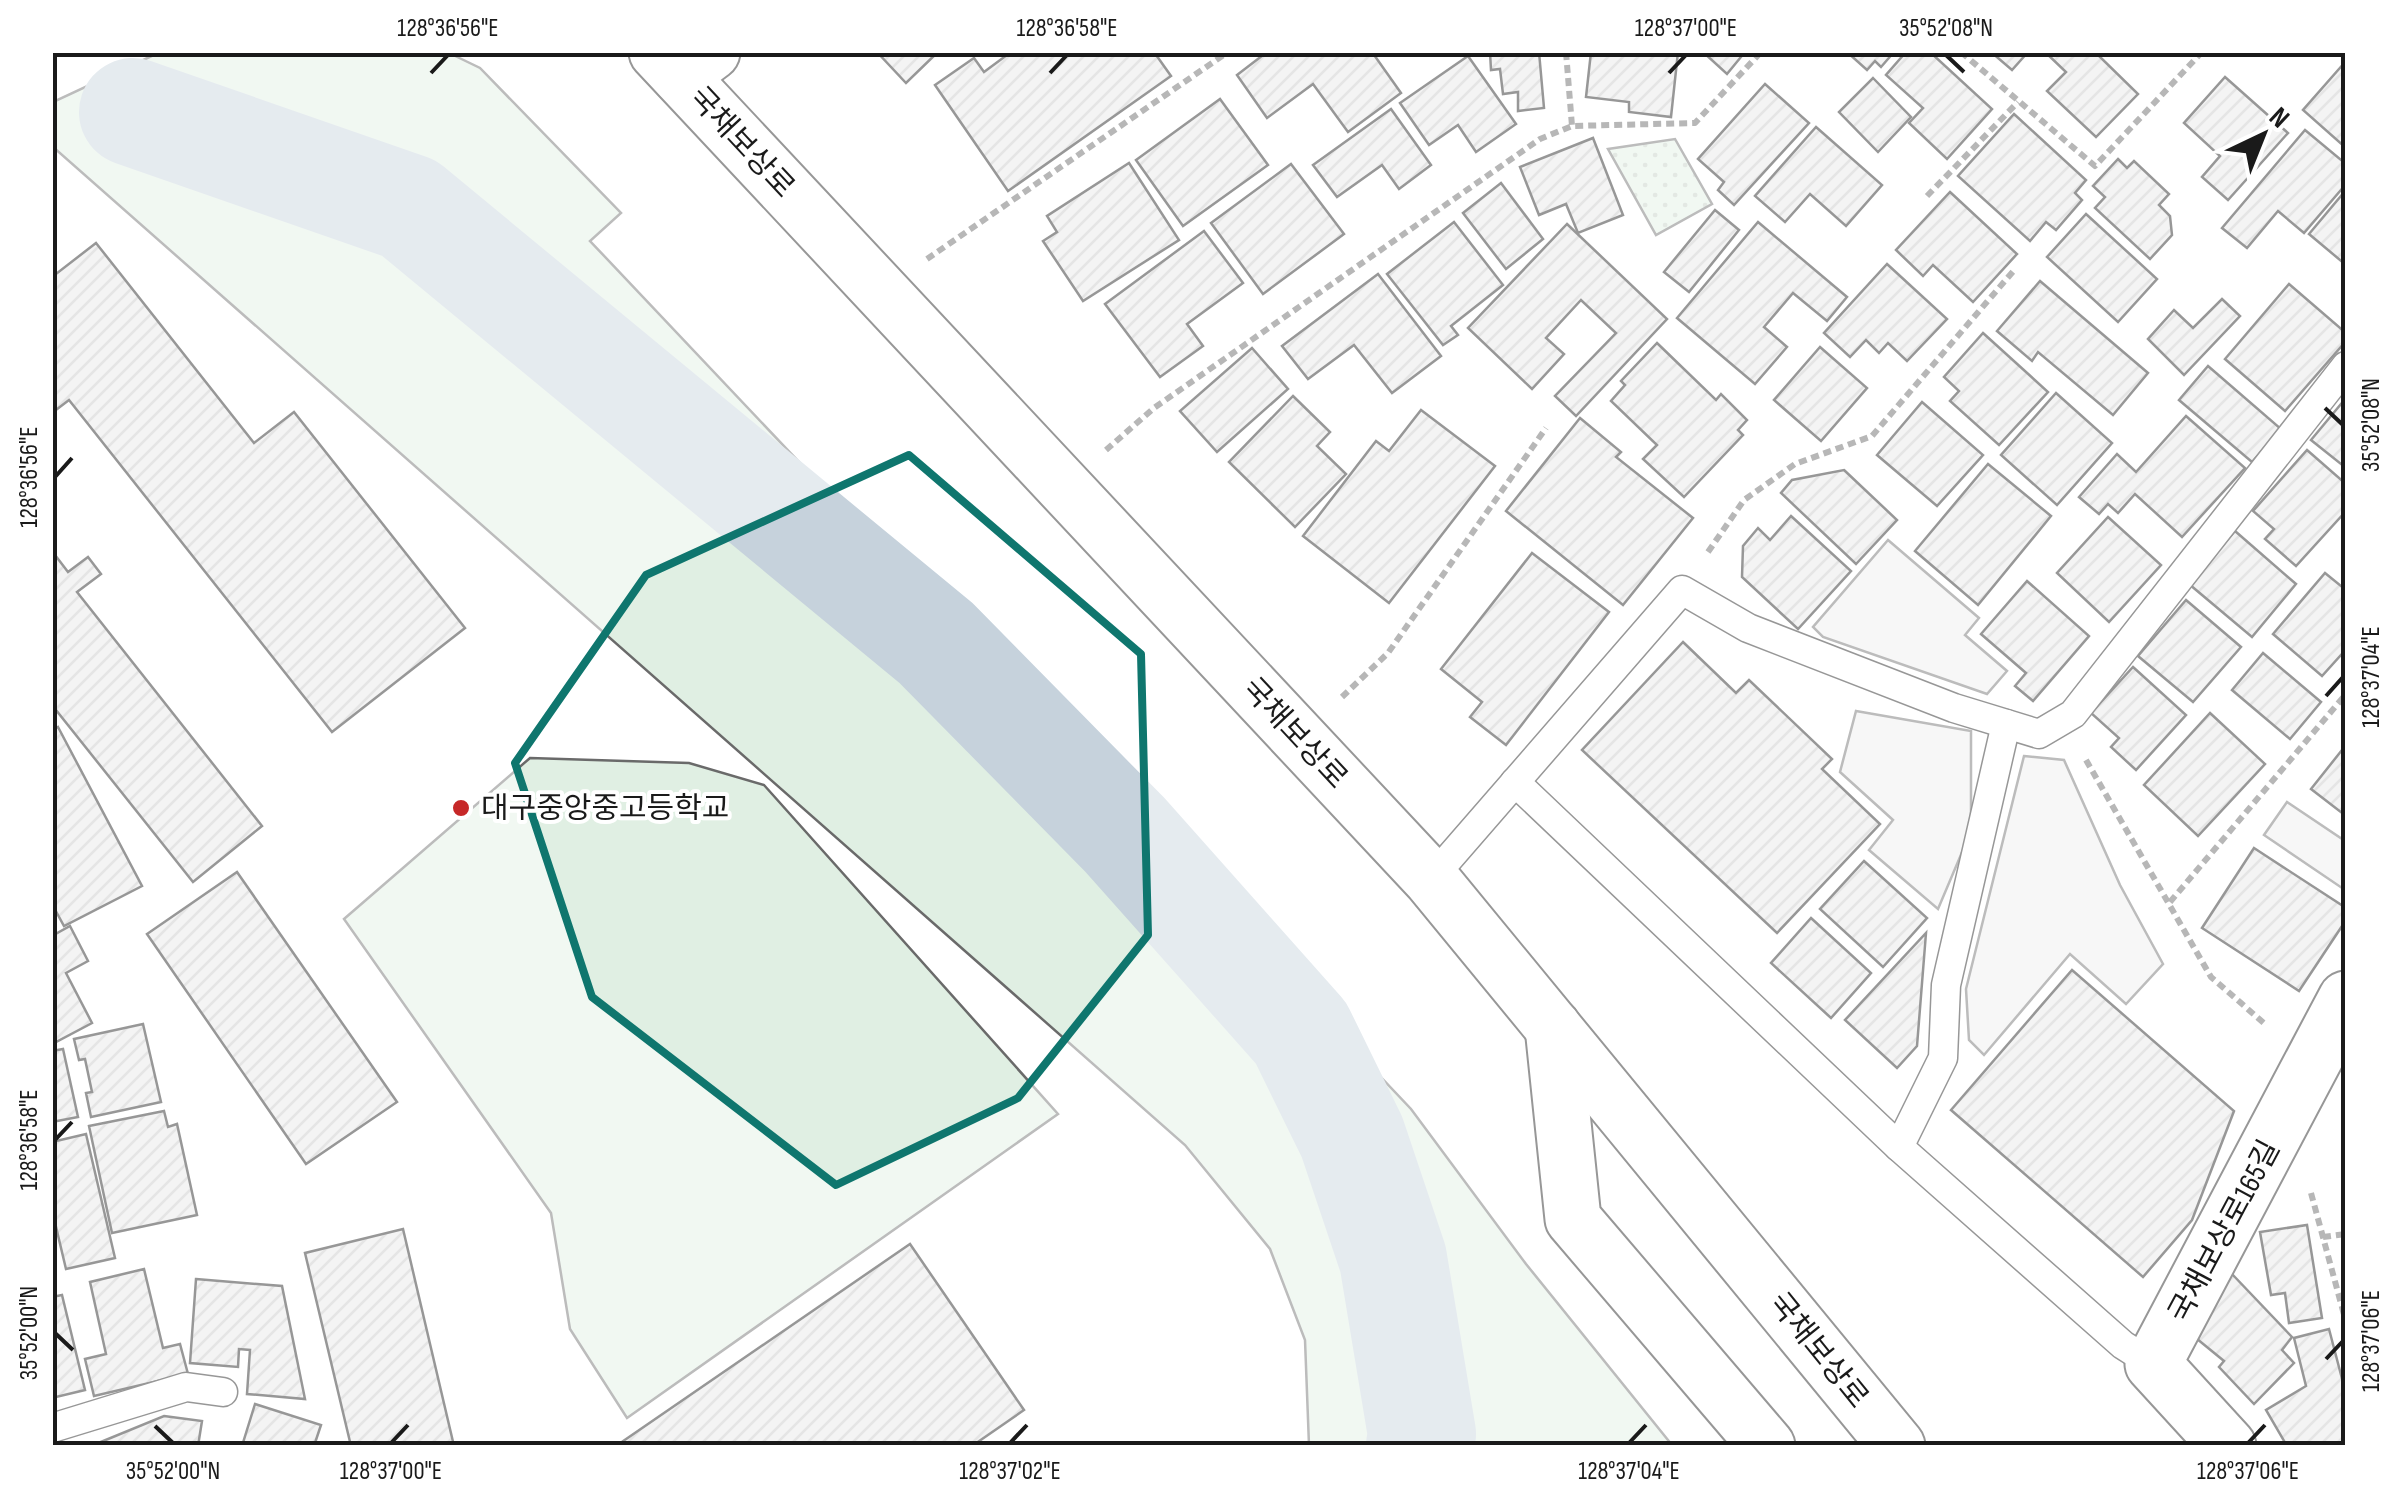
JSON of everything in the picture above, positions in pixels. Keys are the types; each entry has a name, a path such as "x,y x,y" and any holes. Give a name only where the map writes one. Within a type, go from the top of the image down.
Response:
{"main road":[{"name":"국채보상로","path":"683,60 881,290 1431,879 1897,1446"},
{"name":"국채보상로165길","path":"2153,1364 2346,999"},
{"path":"1553,1027 1573,1219 1767,1446"},
{"path":"2153,1364 2228,1446"}],"lane":[{"path":"1431,879 1682,590 1748,628 1954,708 2039,734 2073,714 2346,366"},
{"path":"1900,1147 1943,1058 1946,985 2006,724"},
{"path":"1515,782 1900,1147 2124,1345 2153,1364"},
{"path":"52,1428 186,1387 223,1392"}],"path":[{"path":"881,290 1228,52"},
{"path":"1566,52 1572,126"},
{"path":"1064,486 1154,408 1540,139 1572,126 1695,123 1761,52"},
{"path":"1960,52 2095,166 2202,52"},
{"path":"1928,196 2018,102"},
{"path":"1682,590 1744,500 1795,464 1872,436 2016,268"},
{"path":"1299,738 1388,653 1546,428"},
{"path":"2170,902 2346,694"},
{"path":"2062,720 2211,977 2300,1087 2323,1237 2346,1322"},
{"path":"2323,1237 2346,1234"}],"highlighted area":[{"path":"909,455 1141,654 1148,935 1018,1098 836,1185 592,997 515,763 646,575"}],"green space":[{"path":"447,52 480,68 621,213 590,241 1411,1109 1526,1264 1672,1445 1309,1445 1305,1340 1270,1249 1185,1145 53,147 53,102 158,53"},
{"path":"1675,139 1712,204 1656,235 1608,149"},
{"path":"530,758 689,763 764,785 1058,1114 627,1418 570,1329 551,1213 344,919"}],"shaded area":[{"path":"1888,540 1979,618 1965,635 2007,671 1987,694 1823,637 1813,627"},
{"path":"1856,711 1971,731 1971,831 1938,909 1869,850 1893,820 1840,772"},
{"path":"2024,756 2064,760 2120,885 2163,964 2126,1004 2070,954 1984,1055 1969,1040 1966,989"},
{"path":"2287,802 2345,841 2345,890 2264,835"}],"building":[{"path":"877,52 938,52 906,83"},
{"path":"1011,52 1154,52 1171,76 1008,191 935,85 974,58 984,72"},
{"path":"1267,52 1372,52 1401,93 1348,132 1313,84 1267,118 1237,75"},
{"path":"1490,52 1539,52 1544,108 1518,111 1518,92 1503,94 1500,69 1491,70"},
{"path":"1591,52 1678,52 1671,117 1629,112 1629,102 1586,97"},
{"path":"1703,52 1745,52 1727,74"},
{"path":"1847,52 1894,52 1881,67 1875,61 1867,70"},
{"path":"1906,52 1930,52 1992,109 1947,159 1909,123 1923,108 1886,75"},
{"path":"1991,52 2028,52 2012,70"},
{"path":"2045,52 2095,52 2138,94 2096,137 2047,91 2066,72"},
{"path":"1468,56 1516,124 1476,152 1458,125 1429,145 1400,103"},
{"path":"2346,61 2346,148 2303,110"},
{"path":"2225,77 2288,133 2228,200 2202,177 2220,156 2184,123"},
{"path":"1873,78 1911,117 1878,152 1839,112"},
{"path":"1765,84 1809,123 1734,205 1718,190 1724,182 1698,159"},
{"path":"1220,99 1268,165 1183,226 1136,160"},
{"path":"1391,109 1431,165 1399,189 1382,165 1337,197 1313,165"},
{"path":"2014,114 2086,180 2075,193 2082,200 2056,230 2046,222 2030,241 1958,176"},
{"path":"1816,127 1882,185 1846,226 1810,194 1785,222 1755,196"},
{"path":"2305,130 2346,164 2346,184 2304,233 2278,211 2247,248 2222,228"},
{"path":"1593,138 1623,215 1578,233 1566,204 1539,215 1520,167"},
{"path":"2118,159 2127,168 2134,161 2169,194 2159,205 2170,216 2172,235 2150,259 2095,208 2105,197 2093,186"},
{"path":"1129,163 1179,240 1083,301 1043,241 1057,232 1047,216"},
{"path":"1291,164 1344,234 1263,294 1211,223"},
{"path":"1501,183 1543,239 1506,269 1463,213"},
{"path":"2346,190 2346,265 2309,234"},
{"path":"1950,192 2017,254 1973,302 1933,265 1923,276 1896,250"},
{"path":"1715,210 1739,230 1689,292 1664,272"},
{"path":"2086,214 2157,279 2118,322 2047,257"},
{"path":"1454,222 1503,285 1451,326 1458,335 1443,345 1387,274"},
{"path":"1758,222 1847,297 1827,321 1793,293 1764,327 1787,347 1755,384 1677,318"},
{"path":"1567,224 1667,319 1576,416 1555,396 1616,333 1581,300 1546,338 1564,354 1532,389 1468,328"},
{"path":"1204,231 1243,283 1187,324 1203,346 1160,377 1105,304"},
{"path":"96,243 254,443 294,412 465,628 332,732 69,400 52,413 52,277"},
{"path":"1887,264 1947,319 1907,361 1888,343 1879,353 1866,340 1850,357 1824,333"},
{"path":"1378,274 1441,356 1392,393 1354,345 1308,379 1282,346"},
{"path":"2040,281 2148,373 2113,415 2038,352 2032,361 1997,331"},
{"path":"2289,284 2346,333 2346,341 2285,411 2225,359"},
{"path":"2222,299 2240,316 2184,375 2148,339 2174,310 2193,328"},
{"path":"1983,333 2048,392 1999,445 1950,401 1959,391 1944,377"},
{"path":"1657,343 1716,400 1721,394 1747,420 1738,430 1743,435 1684,497 1643,459 1657,445 1611,401 1625,385 1621,381"},
{"path":"1820,347 1867,388 1821,441 1774,400"},
{"path":"1252,348 1288,389 1217,452 1180,411"},
{"path":"2208,366 2281,429 2252,462 2179,400"},
{"path":"2056,393 2112,443 2057,505 2001,455"},
{"path":"1293,396 1330,432 1317,446 1346,474 1295,527 1229,462"},
{"path":"2346,398 2346,468 2311,440"},
{"path":"1922,402 1983,455 1937,506 1877,455"},
{"path":"1421,410 1495,466 1389,603 1303,536 1376,441 1389,451"},
{"path":"2186,416 2245,468 2182,537 2135,494 2118,513 2108,504 2099,514 2079,497 2117,454 2136,472"},
{"path":"1580,418 1621,452 1616,457 1693,518 1623,605 1506,511"},
{"path":"2307,450 2346,484 2346,511 2296,566 2265,539 2274,529 2253,511"},
{"path":"1988,464 2051,516 1978,605 1915,551"},
{"path":"1844,470 1897,520 1856,564 1781,493 1792,480"},
{"path":"1791,516 1851,571 1798,629 1742,577 1743,546 1758,528 1770,540"},
{"path":"2108,517 2161,565 2109,622 2057,573"},
{"path":"2235,531 2296,584 2252,637 2189,584"},
{"path":"52,551 68,572 88,557 101,574 77,592 262,826 193,882 52,705"},
{"path":"1532,553 1609,612 1506,745 1470,717 1482,702 1441,669"},
{"path":"2325,573 2346,590 2346,659 2341,655 2322,676 2273,634"},
{"path":"2027,581 2089,636 2033,701 2015,686 2026,673 1981,634"},
{"path":"2186,600 2241,647 2193,702 2138,656"},
{"path":"1683,642 1736,693 1749,680 1832,759 1822,769 1880,824 1777,933 1582,750"},
{"path":"2263,653 2321,702 2290,739 2232,690"},
{"path":"2133,667 2186,715 2136,770 2111,747 2119,738 2091,713"},
{"path":"2210,713 2265,764 2198,836 2144,785"},
{"path":"58,727 142,886 64,926 52,904 52,730"},
{"path":"2342,750 2346,753 2346,816 2311,789"},
{"path":"2254,848 2346,908 2346,920 2299,991 2202,928"},
{"path":"1864,861 1927,918 1883,967 1820,909"},
{"path":"237,872 397,1102 306,1164 147,934"},
{"path":"1811,918 1871,973 1831,1018 1771,963"},
{"path":"70,926 88,961 66,973 92,1023 56,1042 52,1034 52,936"},
{"path":"1926,933 1917,1046 1897,1068 1845,1020"},
{"path":"2072,970 2234,1111 2192,1220 2143,1277 1951,1110"},
{"path":"143,1024 161,1102 91,1117 86,1093 92,1092 85,1059 79,1060 74,1039"},
{"path":"63,1049 78,1117 52,1122 52,1051"},
{"path":"164,1111 168,1127 177,1124 197,1215 112,1233 89,1126"},
{"path":"86,1134 115,1258 66,1269 52,1210 52,1142"},
{"path":"2307,1225 2322,1318 2289,1323 2285,1293 2271,1295 2260,1232"},
{"path":"403,1229 454,1446 351,1446 305,1253"},
{"path":"910,1244 1024,1410 972,1446 616,1446"},
{"path":"144,1269 163,1348 180,1344 188,1374 94,1396 85,1359 106,1354 90,1282"},
{"path":"2232,1274 2292,1337 2282,1350 2294,1363 2254,1404 2219,1367 2224,1361 2191,1334"},
{"path":"196,1279 282,1286 305,1399 247,1394 250,1350 239,1349 238,1367 190,1363"},
{"path":"62,1295 85,1390 52,1398 52,1297"},
{"path":"2329,1329 2346,1394 2346,1446 2287,1446 2266,1410 2306,1386 2294,1338"},
{"path":"255,1404 321,1425 314,1446 242,1446"},
{"path":"164,1416 202,1421 198,1446 91,1446"}],"waterway":[{"path":"133,112 409,208 936,643 1125,835 1301,1033 1352,1137 1393,1259 1422,1434 1420,1446"}],"place":[{"name":"대구중앙중고등학교","path":"461,808"}]}
